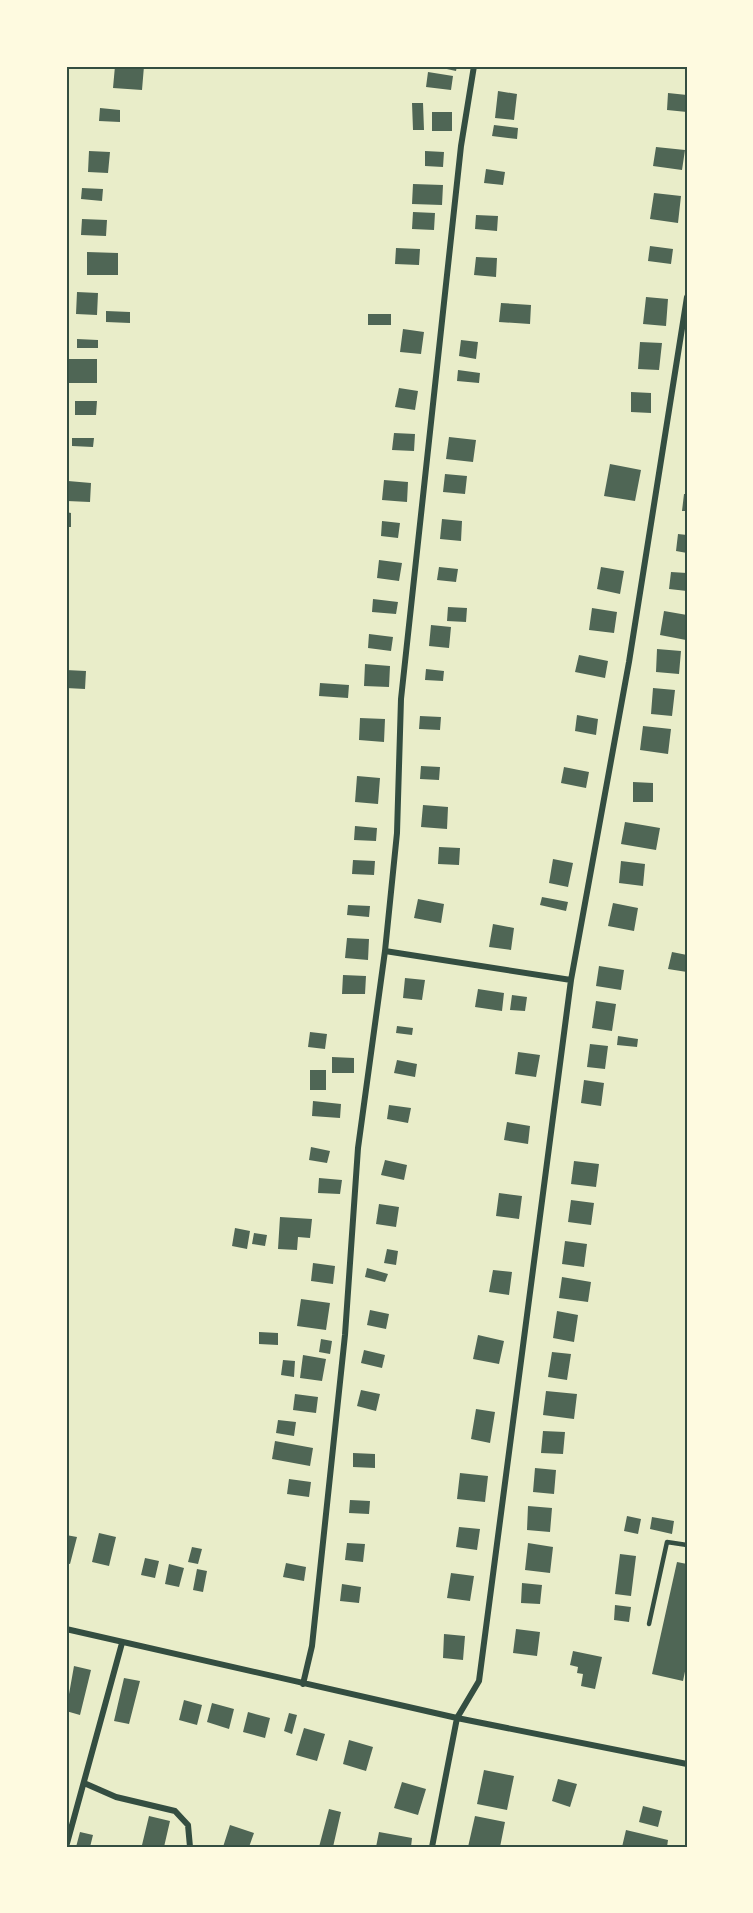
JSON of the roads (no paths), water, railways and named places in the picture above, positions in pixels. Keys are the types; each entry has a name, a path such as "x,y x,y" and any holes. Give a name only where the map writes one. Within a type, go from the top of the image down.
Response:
{"street":[{"path":"303,1684 312,1646 345,1335 358,1148 386,951 397,833 401,699 461,146 474,66"},
{"path":"432,1847 457,1718 479,1681 571,980 629,662 687,297"},
{"path":"386,951 571,980"},
{"path":"66,1629 457,1718 687,1764"},
{"path":"66,1847 122,1643"},
{"path":"84,1783 117,1797 175,1811 188,1825 190,1847"}],"lane":[{"path":"649,1624 668,1542 687,1545"}]}
